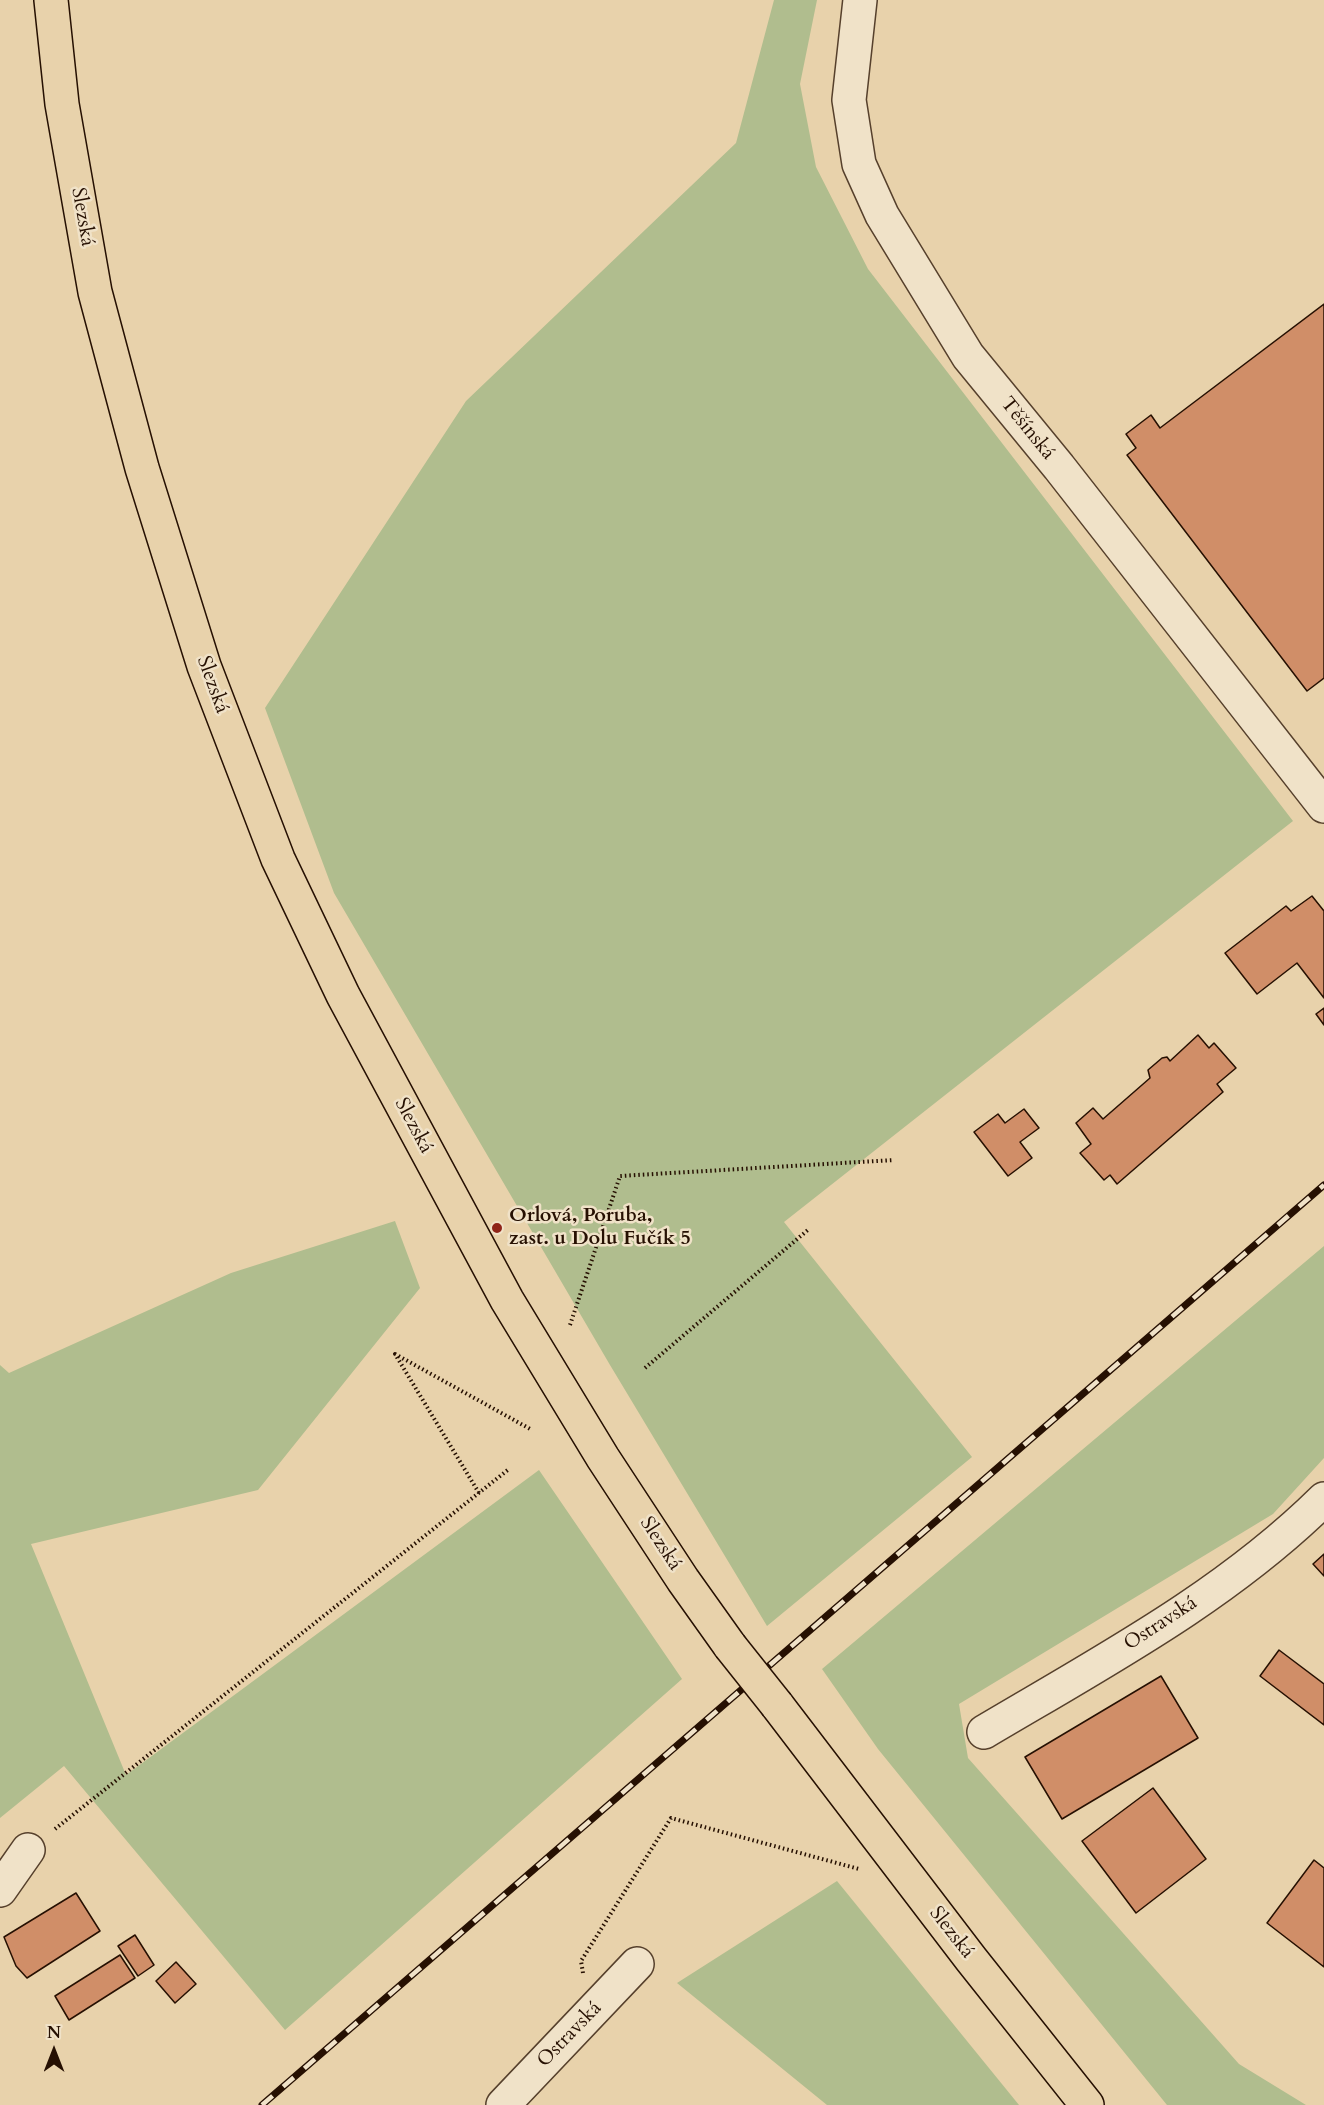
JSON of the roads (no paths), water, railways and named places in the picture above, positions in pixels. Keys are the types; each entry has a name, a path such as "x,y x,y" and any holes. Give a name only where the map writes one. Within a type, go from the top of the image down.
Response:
{"main road":[{"name":"Slezská","path":"51,0 62,104 98,303 142,468 204,666 278,858 349,1005 507,1300 603,1458 683,1580 730,1646 949,1931 1087,2105"}],"street":[{"name":"Těšínská","path":"860,0 849,100 859,164 882,215 968,356 1059,467 1324,807"},
{"name":"Ostravská","path":"984,1732 1173,1619 1295,1527 1324,1499"},
{"path":"0,1871 28,1850 0,1890"},
{"name":"Ostravská","path":"503,2105 637,1964"}],"railway":[{"path":"262,2105 1324,1185"}],"place":[{"name":"Orlová, Poruba, zast. u Dolu Fučík 5","path":"497,1228"}]}
